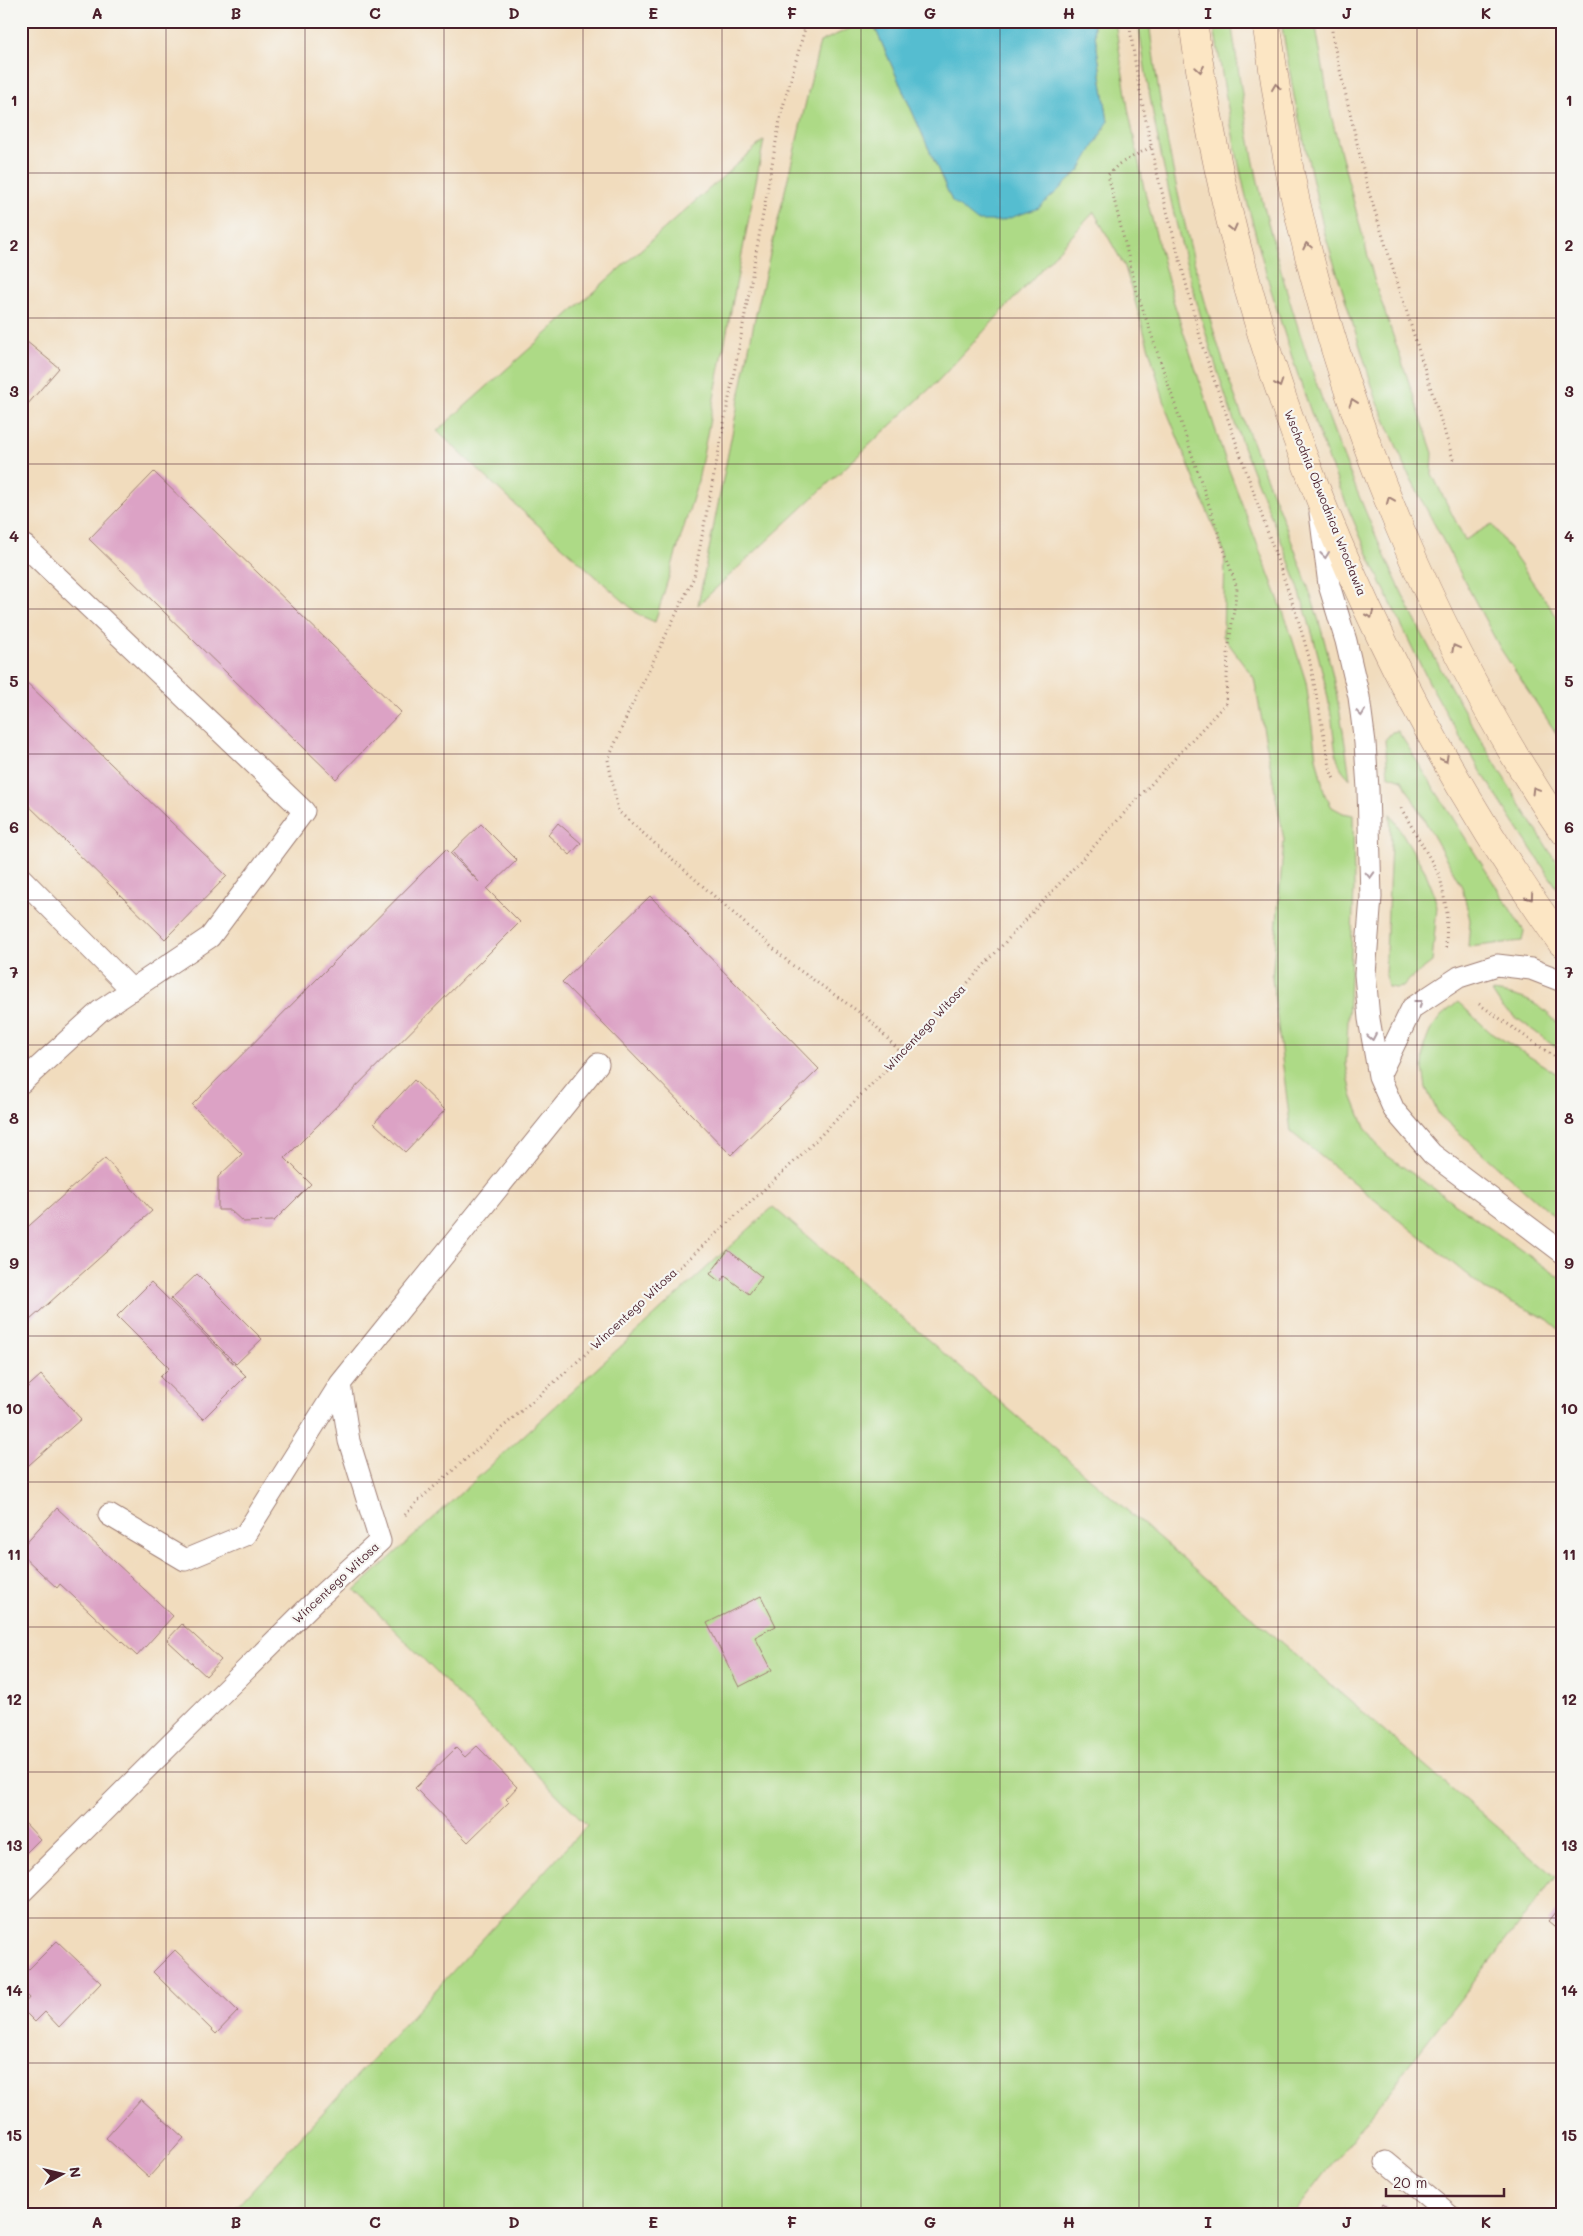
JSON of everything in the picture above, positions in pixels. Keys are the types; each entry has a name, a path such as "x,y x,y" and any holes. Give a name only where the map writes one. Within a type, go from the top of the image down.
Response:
{"main road":[{"name":"Wschodnia Obwodnica Wrocławia","path":"1193,21 1214,146 1238,245 1278,383 1317,489 1375,627 1415,706 1486,832 1562,943"},
{"path":"1266,21 1282,133 1310,259 1330,333 1369,448 1422,578 1450,640 1492,719 1562,830"}],"lane":[{"path":"1317,489 1329,585 1346,641 1359,697 1368,789 1371,897 1365,974 1369,1019 1380,1076 1394,1110 1432,1154 1562,1252"},
{"path":"21,550 25,546 304,811 210,937 100,1011 26,1071"},
{"path":"21,878 132,990"},
{"path":"1380,1076 1412,1008 1459,977 1497,965 1531,969 1562,981"},
{"path":"109,1515 185,1560 245,1535 340,1384 598,1064"},
{"path":"340,1384 349,1441 380,1541"},
{"name":"Wincentego Witosa","path":"21,1893 317,1599 380,1541"},
{"path":"1386,2162 1450,2215"}],"path":[{"path":"808,21 781,114 694,577 630,709 608,760 618,811 792,966 869,1018 902,1054"},
{"path":"1129,21 1151,147 1203,348 1297,616 1309,657 1331,772 1336,783 1344,791 1390,789 1431,858 1444,892 1448,913 1446,956 1471,998 1562,1062"},
{"path":"1330,21 1366,186 1454,462"},
{"name":"Wincentego Witosa","path":"380,1541 420,1499 566,1372 797,1159 902,1054 1226,703 1228,651 1237,588 1137,292 1108,175 1119,164 1151,147"}],"green space":[{"path":"866,21 872,21 952,201 1108,122 1093,21 1115,21 1128,108 1144,188 1173,300 1226,462 1287,622 1306,682 1316,757 1325,795 1332,807 1343,813 1353,815 1354,889 1346,1064 1352,1095 1364,1125 1382,1152 1562,1279 1562,1332 1546,1318 1487,1291 1291,1132 1272,978 1284,840 1254,678 1223,636 1225,555 1168,414 1125,267 1094,212 938,381 698,605 755,318 820,42"},
{"path":"1138,21 1149,21 1171,162 1192,254 1218,346 1233,391 1304,575 1320,624 1336,690 1350,779 1341,768 1337,757 1325,684 1299,589 1244,449 1209,344 1194,291 1167,184 1146,75"},
{"path":"1213,21 1231,21 1253,155 1276,254 1309,362 1348,469 1393,573 1433,656 1486,749 1562,871 1562,895 1493,791 1430,684 1372,564 1331,466 1295,366 1250,213 1234,141"},
{"path":"1281,21 1315,21 1331,115 1375,283 1433,453 1432,474 1465,540 1492,524 1562,624 1562,742 1500,648 1410,478 1376,398 1324,231 1294,96"},
{"path":"764,140 698,481 655,622 639,615 519,508 437,431"},
{"path":"1398,731 1524,931 1522,941 1468,947 1470,920 1462,887 1402,780 1388,775 1385,740 1392,732"},
{"path":"1390,813 1425,871 1437,907 1432,962 1403,987 1396,988 1388,987 1385,975 1391,844"},
{"path":"1492,992 1523,999 1546,1012 1562,1028 1562,1052 1502,1007"},
{"path":"1458,1002 1489,1031 1562,1077 1562,1223 1439,1115 1426,1088 1423,1068 1424,1046 1431,1029 1441,1016"},
{"path":"773,1207 1555,1877 1293,2215 229,2215 587,1825 355,1590"}],"water":[{"path":"872,21 1093,21 1108,122 1080,170 1039,208 1001,221 977,221 952,201"}],"building":[{"path":"21,337 59,368 21,412"},
{"path":"154,472 401,712 336,779 89,539"},
{"path":"21,677 227,876 165,939 21,798"},
{"path":"558,823 581,843 570,855 548,835"},
{"path":"481,824 517,860 487,889 520,922 285,1158 311,1184 274,1221 243,1222 230,1210 218,1210 218,1177 242,1154 192,1105 446,849 479,882 452,852"},
{"path":"650,896 819,1069 731,1155 562,982"},
{"path":"414,1080 445,1110 405,1152 374,1123"},
{"path":"105,1158 152,1211 21,1328 21,1233"},
{"path":"728,1250 762,1277 749,1294 725,1276 720,1282 710,1274"},
{"path":"197,1274 262,1339 236,1364 171,1299"},
{"path":"151,1282 246,1376 203,1419 160,1377 169,1368 117,1316"},
{"path":"41,1375 81,1419 21,1472 21,1393"},
{"path":"57,1508 173,1616 137,1656 60,1584 57,1588 21,1554 21,1548"},
{"path":"761,1596 776,1626 755,1637 772,1670 739,1687 707,1623"},
{"path":"182,1624 221,1660 206,1676 167,1640"},
{"path":"477,1746 517,1787 506,1799 509,1802 468,1842 415,1788 456,1748 465,1757"},
{"path":"24,1822 40,1839 21,1858 21,1825"},
{"path":"1556,1911 1562,1915 1560,1931 1548,1921"},
{"path":"57,1941 101,1983 59,2027 45,2012 35,2022 21,2008 29,1998 21,1990 21,1977"},
{"path":"175,1950 238,2011 216,2034 153,1972"},
{"path":"141,2099 184,2138 149,2177 106,2138"},
{"path":"1383,2204 1397,2215 1375,2215"}]}
